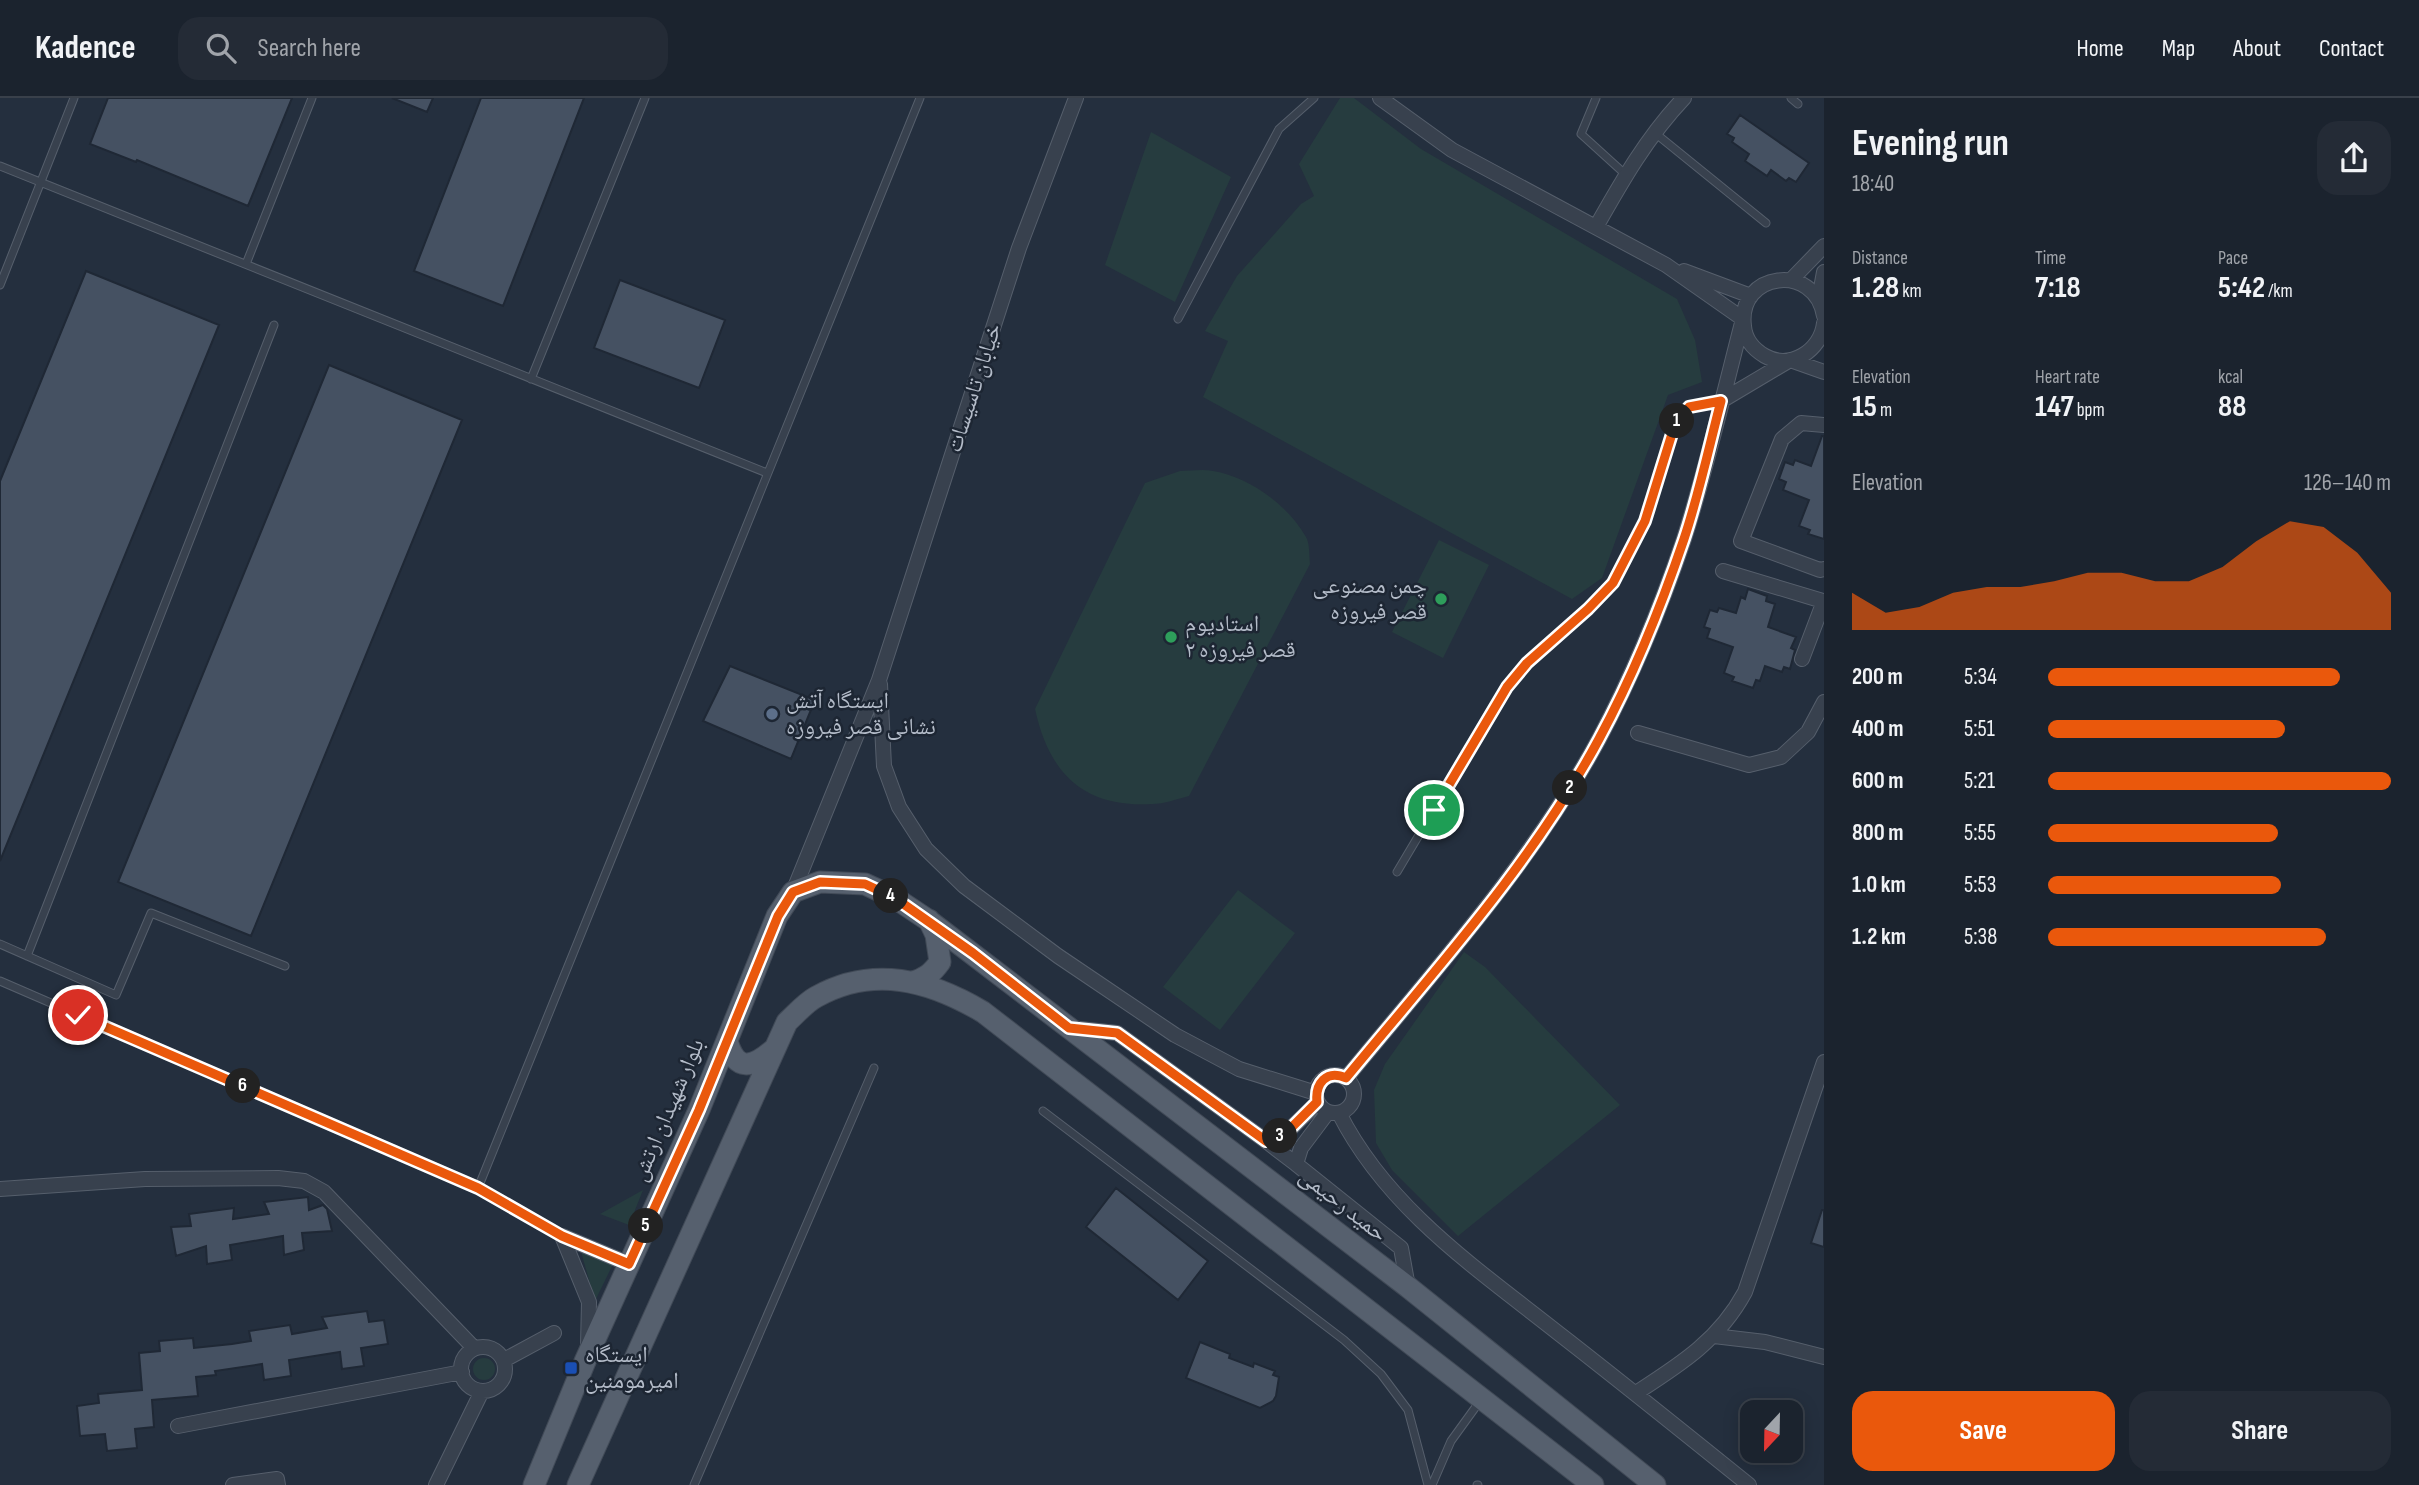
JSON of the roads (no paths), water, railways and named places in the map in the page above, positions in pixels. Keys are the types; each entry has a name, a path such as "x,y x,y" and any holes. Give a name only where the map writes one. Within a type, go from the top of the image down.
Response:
{"main road":[{"path":"793,892 820,882 865,884 895,898 928,920 936,935 940,962 924,979 913,982"},
{"name":"بلوار شهیدان ارتش","path":"534,1485 586,1359 699,1110 778,916 793,892"},
{"name":"حمید رحیمی","path":"928,920 1408,1287 1655,1485"},
{"path":"578,1485 787,1022 813,998 843,985 884,978 913,982 958,997 983,1012 1593,1485"},
{"path":"727,1041 730,1053 739,1062 749,1065 758,1062 773,1050"}],"street":[{"name":"خیابان تاسیسات","path":"793,892 879,680 1020,248 1076,98"},
{"path":"1380,98 1452,150 1666,265 1743,318"},
{"path":"1596,227 1625,174 1654,132 1684,98"},
{"path":"1791,280 1824,246"},
{"path":"1666,265 1751,296"},
{"path":"1818,299 1824,272"},
{"path":"1346,1078 1514,870 1560,804 1599,739 1656,617 1680,549 1745,307 1751,296 1768,282 1791,280 1811,290 1818,299 1824,316"},
{"path":"1743,318 1744,331 1757,351 1767,357 1790,360 1824,372"},
{"path":"1721,401 1812,349 1819,340 1824,323"},
{"path":"1824,425 1801,423 1782,439 1741,541 1820,570 1824,569"},
{"path":"1723,571 1824,601 1802,659"},
{"path":"879,680 884,766 899,807 926,849 964,886 1058,956 1175,1035 1239,1069 1325,1105 1345,1110 1353,1101 1353,1088 1346,1078 1327,1077 1321,1081 1325,1105 1393,1194 1446,1245 1749,1485"},
{"path":"1638,733 1749,765 1781,757 1808,732 1824,704"},
{"path":"1069,1028 1117,1033 1266,1141 1401,1248 1408,1287"},
{"path":"1636,1393 1675,1368 1714,1336 1733,1315 1745,1292 1824,1062"},
{"path":"1266,1141 1286,1133 1325,1105"},
{"path":"1296,1164 1301,1148 1325,1105"},
{"path":"0,1189 145,1179 278,1178 304,1181 324,1192 474,1348"},
{"path":"562,1236 629,1264"},
{"path":"562,1236 589,1302 590,1331 586,1359"},
{"path":"504,1360 554,1333"},
{"path":"1714,1336 1765,1342 1824,1357"},
{"path":"488,1347 504,1360 506,1368 502,1382 482,1391 468,1385 461,1372 464,1358 474,1348 488,1347"},
{"path":"178,1426 461,1372"},
{"path":"436,1485 482,1391"},
{"path":"233,1485 277,1479 278,1485"}],"lane":[{"path":"0,285 74,98"},
{"path":"246,264 312,98"},
{"path":"531,379 645,98"},
{"path":"478,1188 920,98"},
{"path":"1178,319 1279,128 1314,98"},
{"path":"1596,98 1581,134 1625,174"},
{"path":"1791,98 1798,104"},
{"path":"1654,132 1766,223"},
{"path":"0,166 767,473"},
{"path":"27,956 274,325"},
{"path":"1397,872 1507,687 1527,663 1613,583 1645,521 1675,424 1689,407 1721,401"},
{"path":"0,944 116,995 151,913 285,967"},
{"path":"0,981 478,1188 562,1236"},
{"path":"694,1485 874,1069"},
{"path":"1043,1111 1344,1340 1381,1374 1408,1410 1430,1485"},
{"path":"1430,1485 1451,1441 1482,1399"}],"place":[{"name":"چمن مصنوعی قصر فیروزه","path":"1441,599"},
{"name":"استادیوم قصر فیروزه ۲","path":"1171,637"},
{"name":"ایستگاه آتش نشانی قصر فیروزه","path":"772,714"},
{"name":"ایستگاه امیرمومنین","path":"571,1368"}]}
